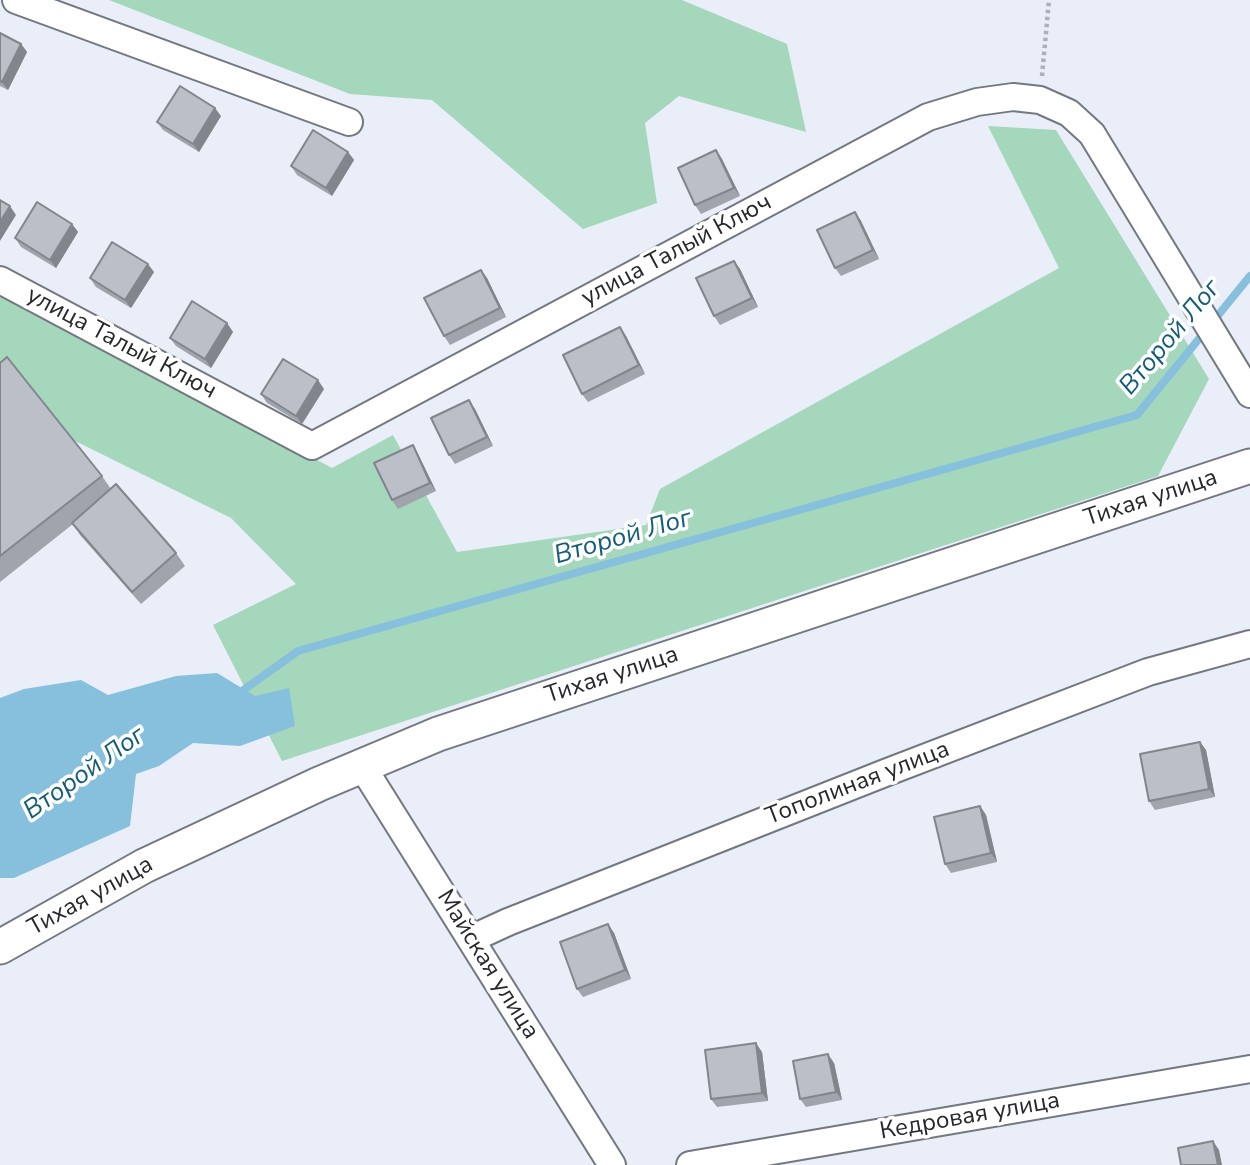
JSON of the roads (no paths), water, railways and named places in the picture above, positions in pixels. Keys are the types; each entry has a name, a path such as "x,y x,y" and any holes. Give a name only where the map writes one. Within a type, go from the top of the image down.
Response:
{"street":[{"path":"16,0 349,122"},
{"name":"улица Талый Ключ","path":"0,280 312,446 928,117 977,102 1013,97 1040,100 1069,113 1092,134 1250,394"},
{"name":"Тихая улица","path":"0,947 144,866 438,734 1250,466"},
{"name":"Тополиная улица","path":"471,939 885,772 1148,672 1250,644"},
{"name":"Майская улица","path":"362,766 612,1165"},
{"name":"Кедровая улица","path":"690,1165 1250,1069"}],"water":[{"path":"217,673 255,696 289,688 295,726 240,746 193,743 159,766 136,774 130,826 14,878 0,878 0,698 24,689 81,680 108,695 176,676"}],"waterway":[{"name":"Второй Лог","path":"238,694 298,651 1137,415 1250,276"}]}
